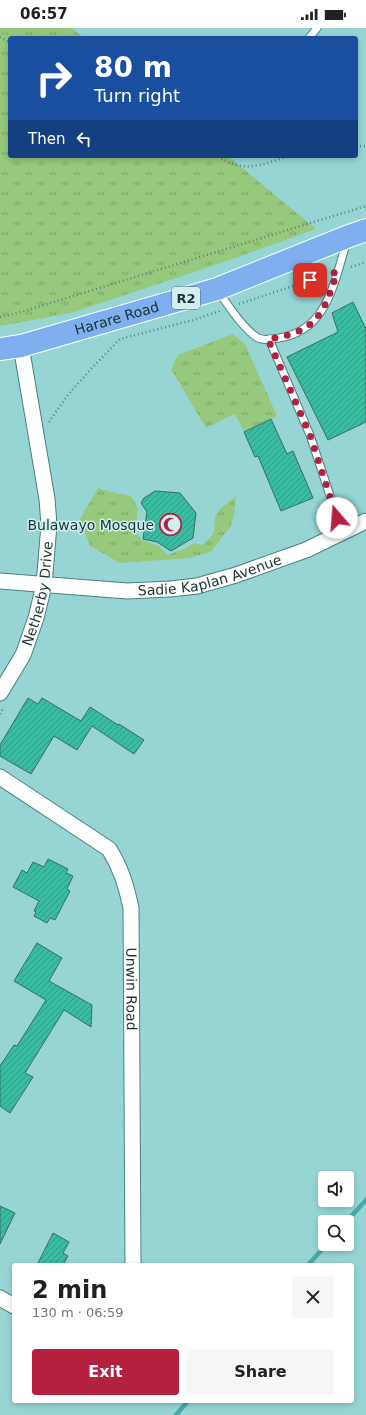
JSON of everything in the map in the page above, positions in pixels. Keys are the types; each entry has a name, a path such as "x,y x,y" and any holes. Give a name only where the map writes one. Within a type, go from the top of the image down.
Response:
{"highway":[{"name":"Harare Road","path":"0,349 21,346 217,289 357,233"}],"street":[{"name":"Netherby Drive","path":"0,693 23,655 36,618 44,585 49,525 47,499 21,346"},
{"name":"Sadie Kaplan Avenue","path":"0,581 127,591 197,586 236,575 306,550 366,521"},
{"name":"Unwin Road","path":"0,777 108,849 118,862 127,887 130,908 133,1263"},
{"path":"0,1298 12,1305"}],"lane":[{"path":"311,36 317,28"},
{"path":"217,289 240,321 259,338 268,339 284,337 305,329 318,317 329,297 337,272 357,233"},
{"path":"268,339 310,435 342,532"}],"path":[{"path":"221,158 232,165 245,167 272,163 283,158"},
{"path":"0,317 18,313 366,206"},
{"path":"48,426 68,396 120,339 193,320 366,262"}],"green space":[{"path":"0,28 72,28 82,36 8,36 8,158 230,158 316,229 224,262 71,313 0,326"},
{"path":"233,334 245,344 277,416 244,431 235,414 206,428 171,369 178,355"},
{"path":"98,488 131,496 138,508 135,531 142,540 159,546 168,555 186,548 193,543 203,545 214,533 215,517 220,509 236,496 234,515 231,526 211,552 190,558 120,563 90,546 80,519"}],"building":[{"path":"353,302 366,329 366,422 328,440 287,357 338,332 332,313"},
{"path":"271,419 287,454 293,451 313,498 281,511 258,456 255,457 244,432"},
{"name":"Bulawayo Mosque","path":"155,491 180,493 196,513 193,538 171,551 157,542 143,539 147,512 141,503 144,498"},
{"path":"28,698 38,704 42,698 81,721 90,707 144,740 134,754 92,726 77,750 54,736 31,774 0,756 0,745"},
{"path":"48,859 68,869 66,873 73,876 67,889 70,891 55,920 50,918 47,923 34,916 36,912 34,911 39,901 13,887 22,870 27,873 33,862 44,867"},
{"path":"37,943 62,958 49,981 92,1005 91,1027 64,1010 25,1073 33,1077 10,1113 0,1106 0,1066 14,1045 17,1046 46,1000 14,981"},
{"path":"0,1206 15,1213 0,1244"},
{"path":"53,1233 69,1242 63,1253 68,1256 64,1263 38,1263"}],"waterway":[{"path":"352,1215 366,1200"},
{"path":"310,1263 321,1251"},
{"path":"176,1415 186,1403"}],"place":[{"name":"Bulawayo Mosque","path":"170,525"}],"route":[{"path":"310,280 337,272 329,297 321,314 305,329 284,337 268,339 310,435 337,518"}]}
